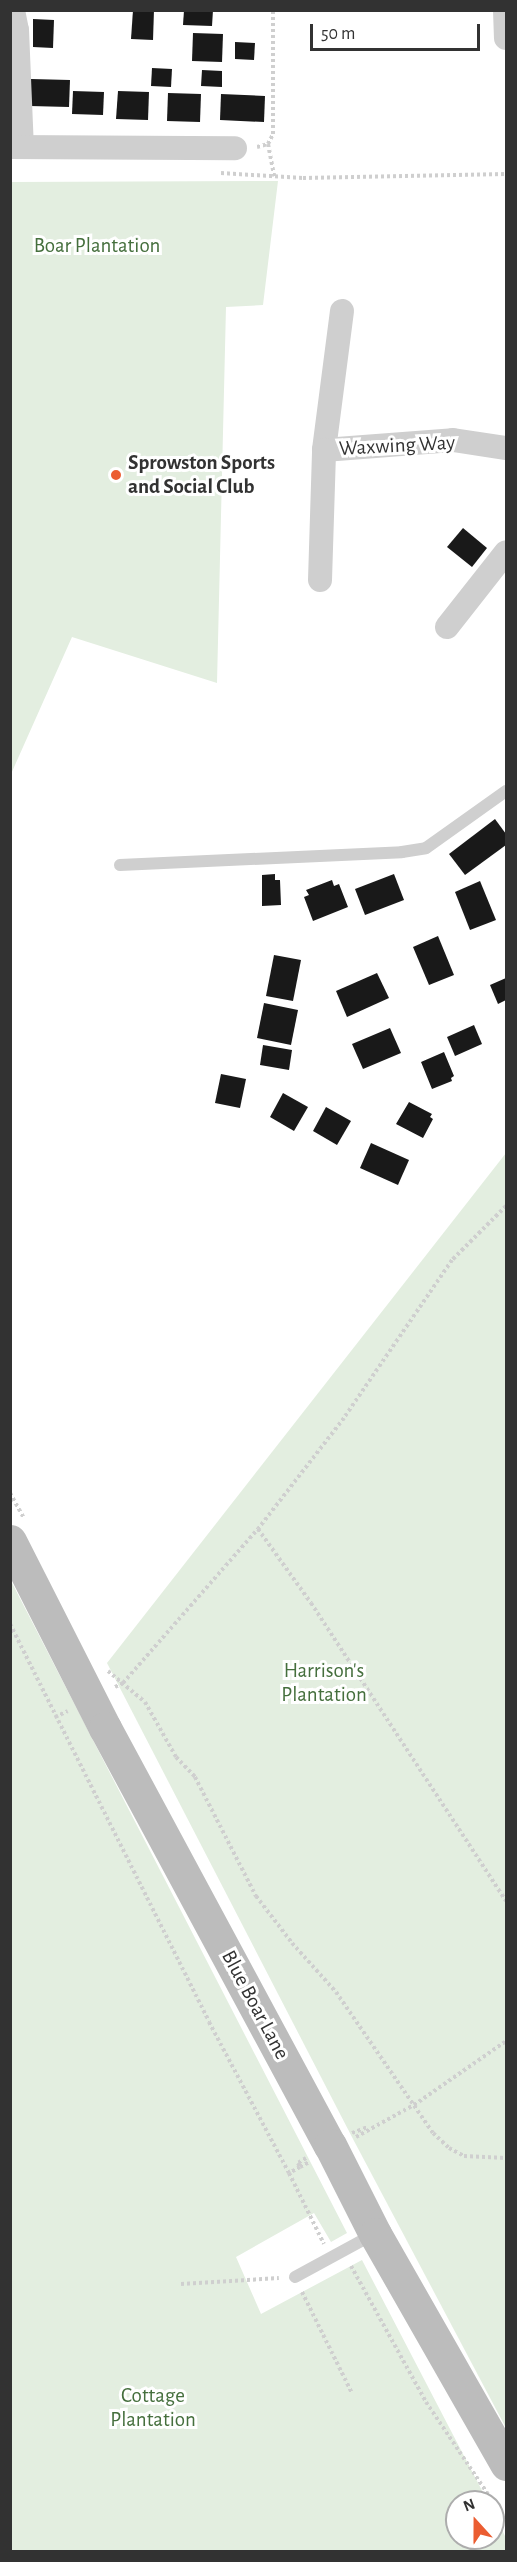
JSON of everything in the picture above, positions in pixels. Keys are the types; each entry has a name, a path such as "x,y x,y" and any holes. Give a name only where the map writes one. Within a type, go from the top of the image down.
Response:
{"street":[{"path":"13,10 17,30 16,147 235,148"},
{"path":"506,10 507,38"},
{"name":"Waxwing Way","path":"320,580 324,450 342,311"},
{"name":"Waxwing Way","path":"324,450 453,440 507,448"},
{"path":"447,627 507,552"},
{"name":"Blue Boar Lane","path":"18,1532 91,1700 330,2145 375,2234 507,2464"}],"lane":[{"path":"120,865 402,852 426,848 507,791"},
{"path":"295,2277 375,2234"}],"path":[{"path":"235,148 255,148 267,144 273,134 273,10"},
{"path":"267,144 274,176"},
{"path":"214,173 274,176 507,174"},
{"path":"55,1718 123,1683 258,1529 344,1418 452,1260 507,1206"},
{"path":"10,1493 18,1532"},
{"path":"258,1529 310,1603 507,1901"},
{"path":"10,1624 55,1718 331,2258"},
{"path":"99,1664 145,1702 177,1757 195,1777 256,1896 292,1943 336,1992 433,2133 449,2148 464,2156 507,2158"},
{"path":"377,2124 414,2105 507,2041"},
{"path":"289,2173 300,2167 298,2163 330,2145"},
{"path":"343,2251 420,2392 507,2521"},
{"path":"181,2284 295,2277 352,2393"}],"green space":[{"name":"Sprowston Sports and Social Club","path":"278,181 263,305 226,307 217,683 72,637 11,774 11,182"},
{"name":"Harrison's Plantation","path":"506,1153 506,2428 353,2139 107,1663"},
{"name":"Cottage Plantation","path":"10,1579 347,2233 331,2242 314,2213 236,2257 261,2314 362,2260 482,2490 445,2490 445,2550 505,2550 505,2536 506,2538 506,2551 11,2551"}],"building":[{"path":"133,10 154,10 153,40 131,39"},
{"path":"184,10 213,10 212,26 183,25"},
{"path":"33,19 54,20 53,48 33,47"},
{"path":"193,33 223,34 222,62 192,61"},
{"path":"235,42 255,43 254,60 235,59"},
{"path":"152,68 172,69 171,87 151,86"},
{"path":"202,70 222,71 222,87 201,86"},
{"path":"31,79 70,80 69,107 30,106"},
{"path":"73,91 104,92 103,115 72,114"},
{"path":"118,91 149,92 148,120 116,119"},
{"path":"168,93 201,94 200,122 167,121"},
{"path":"221,94 265,96 264,122 220,120"},
{"path":"463,528 487,548 472,567 447,547"},
{"path":"495,819 506,834 506,845 465,875 449,854"},
{"path":"275,874 275,880 280,880 281,905 262,906 262,875"},
{"path":"394,874 404,900 365,915 355,889"},
{"path":"332,880 334,886 339,884 348,907 313,921 304,897 309,895 306,890"},
{"path":"480,881 496,920 470,930 455,892"},
{"path":"438,936 454,975 429,985 413,947"},
{"path":"274,955 301,960 293,1001 266,996"},
{"path":"377,973 389,998 347,1017 336,991"},
{"path":"506,978 506,1000 498,1004 490,985"},
{"path":"264,1003 298,1010 291,1045 257,1038"},
{"path":"474,1025 482,1044 455,1056 447,1037"},
{"path":"390,1028 401,1053 363,1069 352,1044"},
{"path":"263,1045 292,1050 289,1070 260,1065"},
{"path":"444,1052 454,1076 451,1078 452,1081 432,1089 421,1062"},
{"path":"221,1074 246,1079 240,1108 215,1103"},
{"path":"283,1093 308,1107 294,1131 270,1117"},
{"path":"409,1102 432,1114 430,1117 433,1119 423,1138 396,1124"},
{"path":"326,1107 351,1121 337,1145 313,1131"},
{"path":"371,1143 409,1160 398,1185 360,1168"}],"place":[{"name":"Sprowston Sports and Social Club","path":"116,475"}],"park label":[{"name":"Boar Plantation","path":"97,246"}]}
